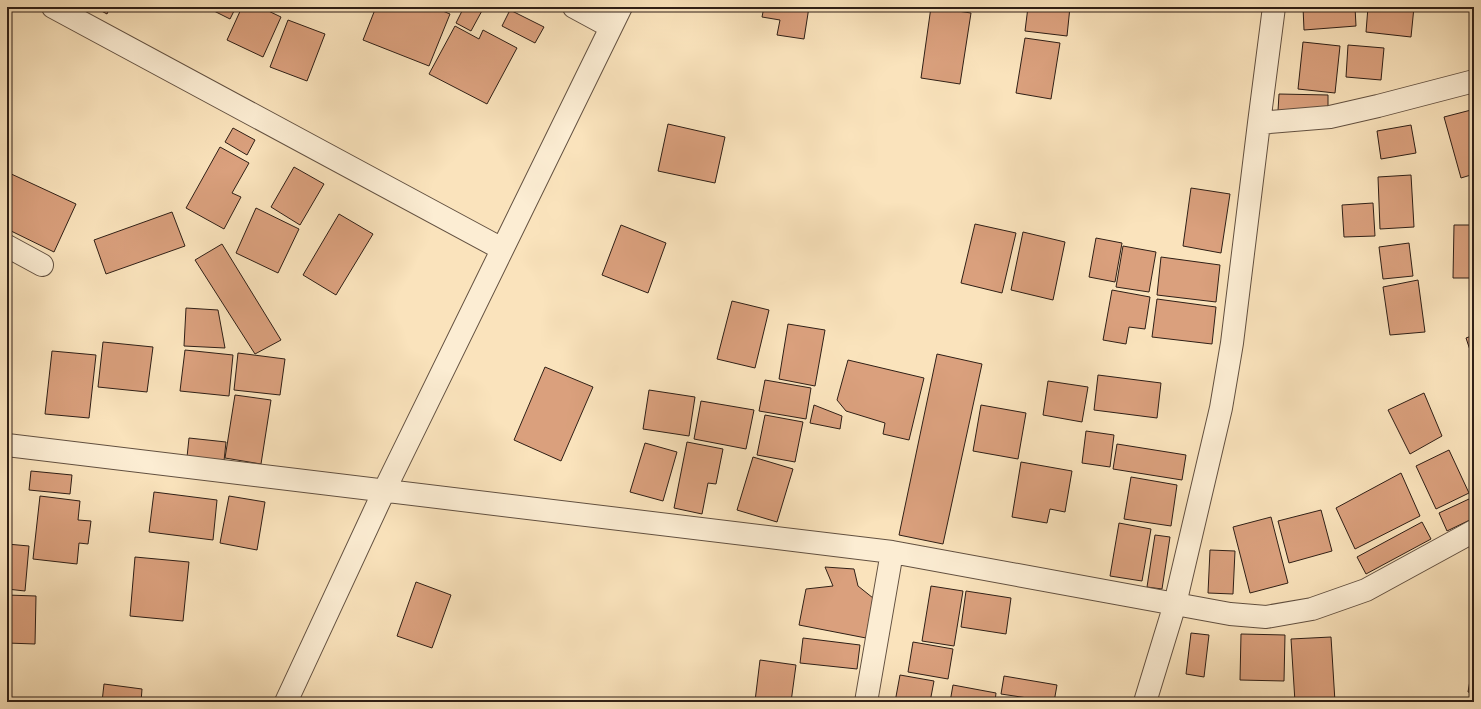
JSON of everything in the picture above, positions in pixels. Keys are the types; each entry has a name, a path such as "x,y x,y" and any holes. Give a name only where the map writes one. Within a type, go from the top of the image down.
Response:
{"street":[{"path":"53,7 502,249"},
{"path":"574,7 611,26"},
{"path":"286,702 384,491 621,7"},
{"path":"1145,702 1175,604 1223,401 1232,343 1274,7"},
{"path":"1259,123 1330,117 1474,81"},
{"path":"7,246 42,265"},
{"path":"7,445 892,552 1230,614 1266,617 1312,609 1366,590 1474,530"},
{"path":"866,702 892,552"}],"building":[{"path":"94,7 110,7 107,14"},
{"path":"206,7 236,7 230,19"},
{"path":"242,7 260,7 281,17 263,57 227,40"},
{"path":"376,7 433,7 450,14 429,66 363,40"},
{"path":"464,7 484,7 471,31 456,23"},
{"path":"764,7 809,7 804,39 777,35 780,20 762,17"},
{"path":"931,7 971,13 960,84 921,78"},
{"path":"1028,7 1070,7 1067,36 1025,31"},
{"path":"1303,7 1355,7 1356,26 1304,30"},
{"path":"1368,7 1414,7 1411,37 1366,32"},
{"path":"510,10 544,27 535,43 502,26"},
{"path":"288,20 325,34 307,81 270,67"},
{"path":"455,26 479,39 483,30 517,48 487,104 429,74"},
{"path":"1025,38 1060,43 1051,99 1016,93"},
{"path":"1303,42 1340,46 1335,93 1298,89"},
{"path":"1348,45 1384,48 1381,80 1346,77"},
{"path":"1279,94 1328,95 1328,112 1278,111"},
{"path":"1471,110 1474,121 1474,174 1461,178 1444,117"},
{"path":"668,124 725,137 715,183 658,171"},
{"path":"1411,125 1416,153 1381,159 1377,131"},
{"path":"233,128 255,140 247,155 225,142"},
{"path":"220,147 249,163 232,193 241,197 224,229 186,208"},
{"path":"294,167 324,184 300,225 271,207"},
{"path":"7,172 76,204 54,252 7,229"},
{"path":"1411,175 1414,227 1380,229 1378,177"},
{"path":"1191,188 1230,194 1221,253 1183,246"},
{"path":"1373,203 1375,236 1344,237 1342,205"},
{"path":"256,208 299,229 278,273 236,253"},
{"path":"172,212 185,246 106,274 94,240"},
{"path":"339,214 373,234 336,295 303,275"},
{"path":"975,224 1016,233 1002,293 961,283"},
{"path":"621,225 666,243 648,293 602,275"},
{"path":"1454,225 1474,225 1474,278 1453,278"},
{"path":"1023,232 1065,242 1053,300 1011,290"},
{"path":"1096,238 1122,243 1115,282 1089,277"},
{"path":"1409,243 1413,276 1383,279 1379,247"},
{"path":"222,244 281,340 255,354 195,260"},
{"path":"1123,246 1156,252 1149,292 1116,287"},
{"path":"1161,257 1220,265 1216,302 1157,295"},
{"path":"1418,280 1425,332 1390,335 1383,287"},
{"path":"1112,290 1150,297 1145,329 1129,327 1126,344 1103,340"},
{"path":"1157,299 1216,307 1212,344 1152,337"},
{"path":"732,301 769,310 755,368 717,359"},
{"path":"186,308 218,310 225,348 184,346"},
{"path":"788,324 825,330 815,386 779,379"},
{"path":"1474,335 1474,362 1466,338"},
{"path":"103,342 153,347 147,392 98,387"},
{"path":"185,350 233,355 229,396 180,391"},
{"path":"52,351 96,355 89,418 45,414"},
{"path":"238,353 285,359 280,395 234,390"},
{"path":"937,354 982,364 943,544 899,535"},
{"path":"848,360 924,378 909,440 883,434 885,423 846,411 837,400"},
{"path":"545,367 593,387 561,461 514,440"},
{"path":"1098,375 1161,383 1157,418 1094,410"},
{"path":"765,380 811,388 806,419 759,411"},
{"path":"1048,381 1088,387 1082,422 1043,415"},
{"path":"649,390 695,397 689,436 643,429"},
{"path":"1424,393 1442,436 1410,454 1388,410"},
{"path":"235,395 271,400 261,464 225,458"},
{"path":"701,401 754,410 746,449 694,439"},
{"path":"814,405 842,416 840,429 810,423"},
{"path":"981,405 1026,413 1018,459 973,451"},
{"path":"765,415 803,422 795,462 757,455"},
{"path":"1086,431 1114,435 1110,467 1082,463"},
{"path":"189,438 226,442 224,461 187,457"},
{"path":"687,442 723,449 716,484 708,483 702,514 674,508"},
{"path":"645,443 677,452 663,501 630,492"},
{"path":"1117,444 1186,455 1182,480 1113,469"},
{"path":"1449,450 1469,493 1436,509 1416,466"},
{"path":"753,457 793,469 777,522 737,510"},
{"path":"1021,462 1072,471 1065,512 1050,509 1047,523 1012,517"},
{"path":"31,471 72,475 70,494 29,490"},
{"path":"1401,473 1420,516 1355,549 1336,508"},
{"path":"1131,477 1177,485 1171,526 1124,519"},
{"path":"154,492 217,500 213,540 149,532"},
{"path":"40,496 80,501 78,520 91,521 88,544 79,543 77,564 33,559"},
{"path":"229,496 265,502 257,550 220,543"},
{"path":"1469,499 1474,510 1474,518 1447,531 1439,513"},
{"path":"1321,510 1332,551 1289,563 1278,521"},
{"path":"1271,517 1288,583 1250,593 1233,527"},
{"path":"1422,522 1431,539 1366,574 1357,557"},
{"path":"1119,523 1151,529 1142,581 1110,576"},
{"path":"1155,535 1170,537 1162,589 1147,587"},
{"path":"7,544 29,546 25,591 7,589"},
{"path":"1210,550 1235,551 1233,594 1208,593"},
{"path":"135,557 189,562 183,621 130,616"},
{"path":"825,567 854,569 858,586 873,598 866,638 799,625 806,589 833,586"},
{"path":"416,582 451,595 432,648 397,636"},
{"path":"931,586 963,591 954,646 922,641"},
{"path":"966,591 1011,598 1006,634 961,627"},
{"path":"7,595 36,596 35,644 7,643"},
{"path":"1191,633 1209,635 1204,677 1186,674"},
{"path":"1241,634 1285,635 1284,681 1240,680"},
{"path":"1331,637 1335,702 1295,702 1291,639"},
{"path":"803,638 860,645 857,669 800,663"},
{"path":"913,642 953,649 948,679 908,672"},
{"path":"1474,657 1474,693 1468,692"},
{"path":"760,660 796,665 791,702 755,701"},
{"path":"900,675 934,681 930,702 895,702"},
{"path":"1004,676 1057,685 1054,702 1001,694"},
{"path":"104,684 142,689 141,702 102,702"},
{"path":"953,685 996,693 995,702 950,702"}]}
